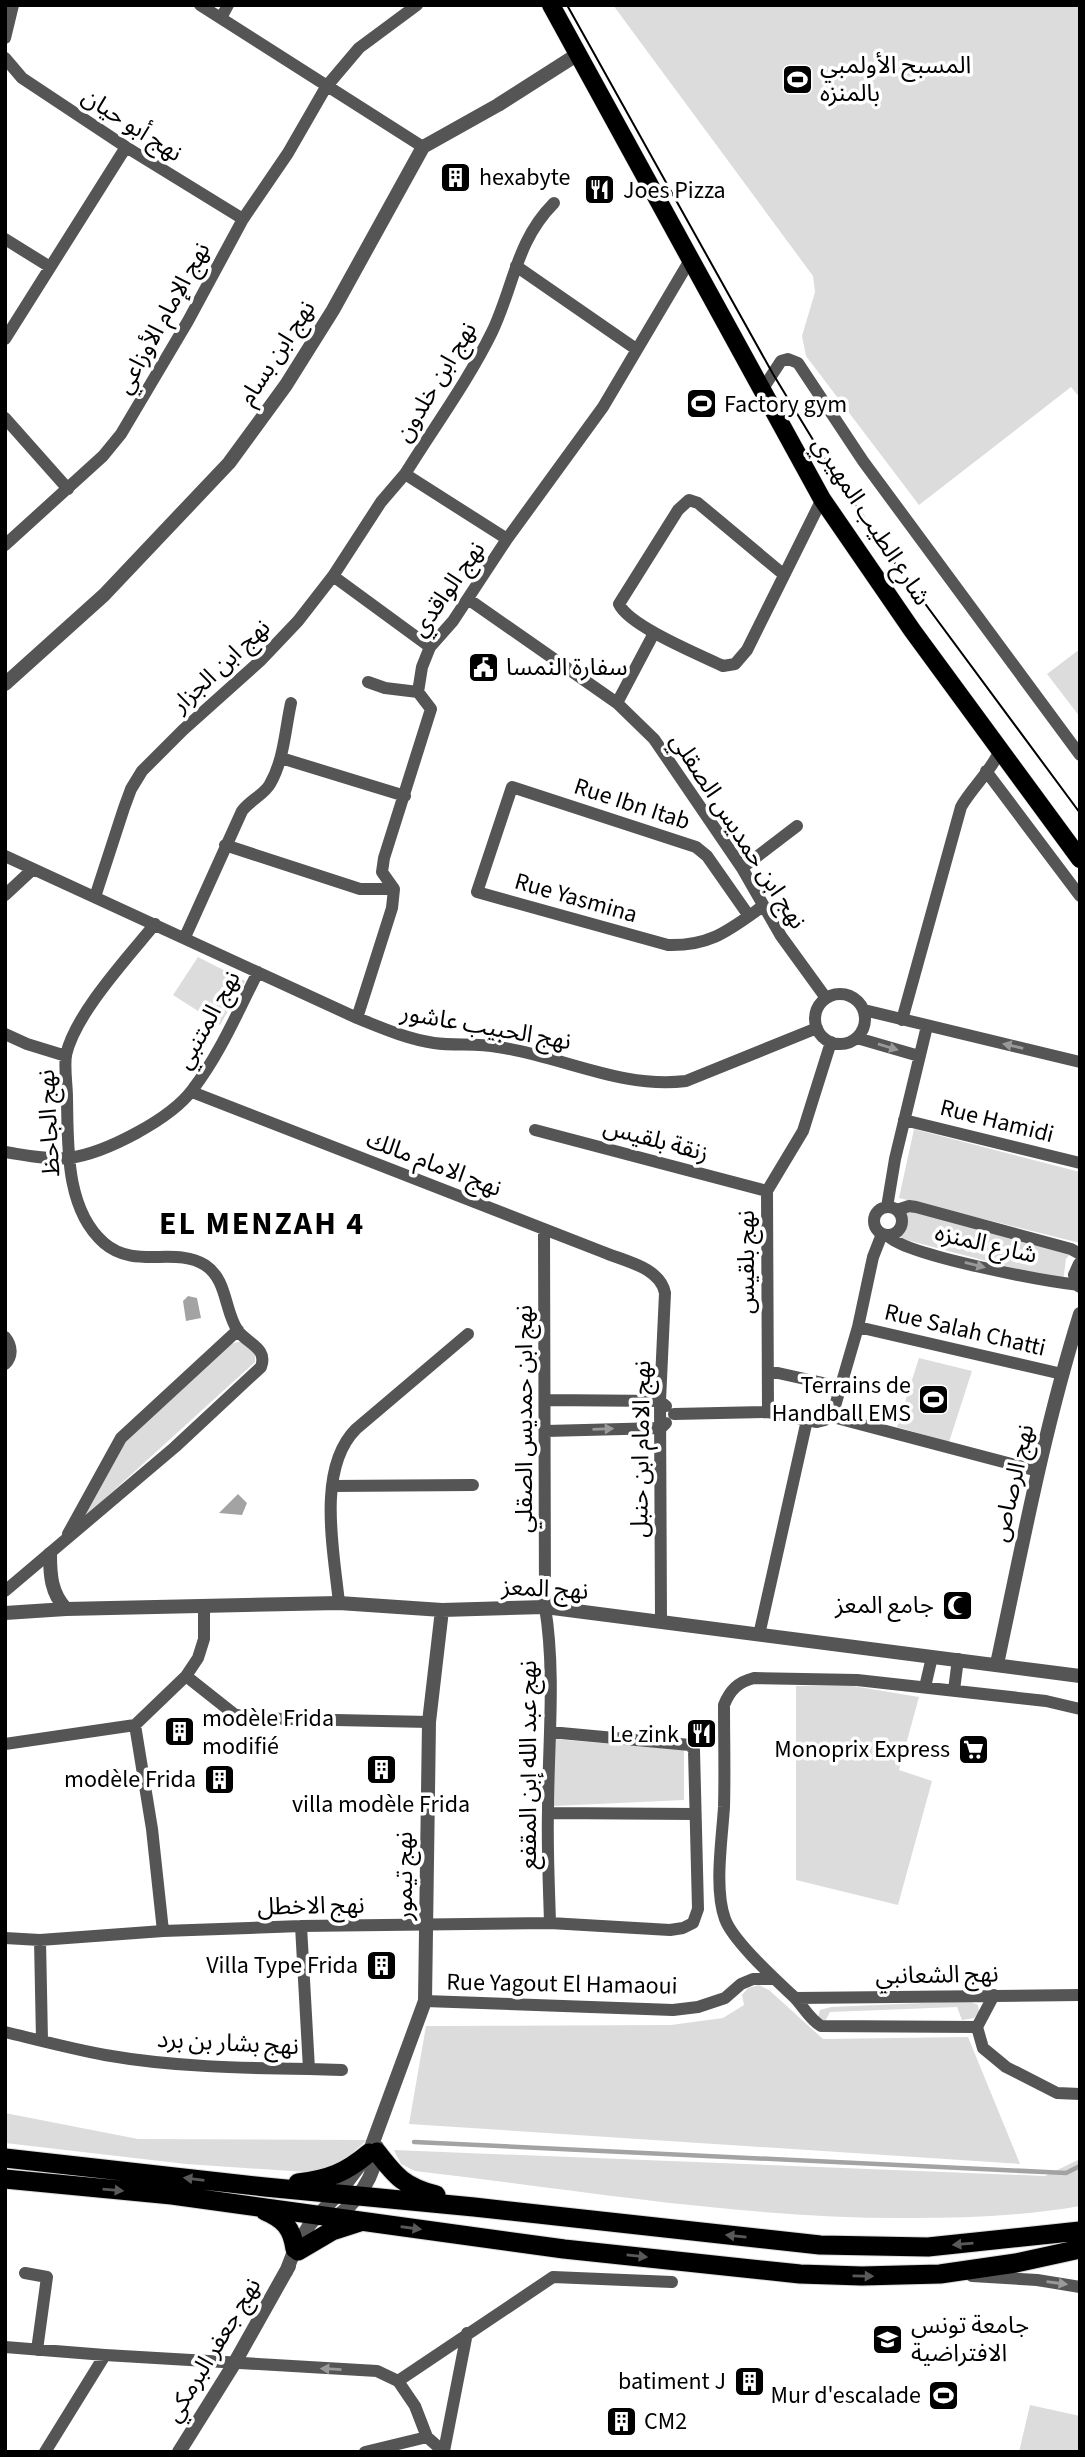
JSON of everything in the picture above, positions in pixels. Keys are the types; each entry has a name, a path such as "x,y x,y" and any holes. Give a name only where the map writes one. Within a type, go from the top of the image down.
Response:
{"highway":[{"path":"265,2187 316,2181 338,2175 374,2146 403,2183 420,2191 474,2207"},
{"path":"5,2158 265,2187 341,2208 361,2205 505,2217 534,2215"},
{"path":"5,2179 254,2206 474,2207 820,2245 928,2247 1080,2231"},
{"path":"172,2195 228,2197 341,2208 564,2249 800,2274 940,2274 1080,2251"},
{"path":"254,2206 276,2216 289,2226 296,2250 332,2231 341,2208"},
{"path":"1003,2241 1080,2224"}],"main road":[{"name":"شارع الطيب المهيري","path":"551,5 822,499 912,630 1080,859"}],"street":[{"path":"5,38 13,5"},
{"path":"200,5 423,148 498,105 578,54"},
{"path":"220,18 228,5"},
{"name":"نهج الإمام الأوزاعي","path":"5,545 103,456 121,434 188,321 243,219 288,153 326,87 359,48 417,5"},
{"name":"نهج أبو حيان","path":"5,58 22,78 125,147 243,219"},
{"path":"5,339 125,147"},
{"name":"نهج ابن بسام","path":"5,684 104,596 229,463 286,385 333,310 423,148"},
{"name":"نهج ابن خلدون","path":"507,539 405,474 477,359 493,329 531,230 554,203"},
{"path":"5,239 50,267"},
{"name":"نهج الواقدي","path":"357,1018 392,908 394,889 382,872 384,858 431,709 418,692 422,667 430,647 453,621 507,539 603,407 690,260"},
{"path":"516,266 636,349"},
{"path":"762,390 781,361 788,359 798,363 863,461 1080,755"},
{"path":"5,418 68,489"},
{"name":"نهج ابن الجزار","path":"95,897 131,789 142,771 260,661 298,621 333,576 381,502 405,474"},
{"path":"783,574 698,503 689,500 678,510 620,601 622,610 654,633 723,666 735,664 747,650 822,499"},
{"path":"333,576 430,647"},
{"name":"نهج ابن حمديس الصقلي","path":"468,599 617,703 654,739 742,868 781,936 826,998"},
{"path":"617,703 654,633"},
{"path":"368,682 385,688 418,692"},
{"path":"184,937 225,845 248,802 269,787 281,758 291,703"},
{"path":"902,1020 961,807 970,791 998,757 1000,749"},
{"path":"281,758 405,796"},
{"path":"986,771 1080,895"},
{"name":"Rue Ibn Itab","path":"512,786 696,847 707,856 749,916"},
{"name":"Rue Yasmina","path":"512,786 478,892 668,945 687,946 706,942 763,906"},
{"path":"742,868 797,826"},
{"path":"225,845 360,889 394,889"},
{"name":"نهج الحبيب عاشور","path":"5,856 357,1018 398,1034 432,1043 496,1046 613,1076 664,1084 686,1081 817,1028"},
{"path":"5,895 33,869"},
{"name":"نهج الجاحظ","path":"5,1591 175,1447 261,1367 264,1360 262,1352 238,1330 222,1285 204,1264 174,1257 130,1257 105,1244 90,1225 76,1197 69,1158 66,1056 82,1019 106,984 155,924"},
{"name":"نهج المتنبي","path":"5,1152 69,1158 131,1136 165,1115 192,1092 210,1064 258,972"},
{"path":"836,994 848,995 858,1000 864,1010 863,1030 857,1038 845,1044 831,1042 820,1034 817,1028 815,1017 818,1006 826,998 836,994"},
{"path":"864,1010 1080,1062"},
{"path":"892,1208 904,1120 927,1026"},
{"path":"5,1034 66,1056"},
{"path":"857,1038 919,1056"},
{"name":"نهج بلقيس","path":"768,1412 767,1191 803,1131 831,1042"},
{"name":"نهج الامام مالك","path":"192,1092 645,1269 660,1278"},
{"name":"Rue Hamidi","path":"904,1120 1080,1163"},
{"name":"زنقة بلقيس","path":"535,1130 767,1191"},
{"name":"شارع المنزه","path":"892,1208 916,1207 1071,1249 1080,1254"},
{"path":"892,1208 901,1214 902,1225 895,1234 885,1235 876,1228 874,1217 881,1209 892,1208"},
{"name":"نهج ابن حمديس الصقلي","path":"544,1230 545,1607"},
{"path":"546,1400 660,1401 674,1414 768,1412 817,1422 825,1420 835,1406 858,1327 873,1257 885,1235"},
{"name":"شارع المنزه","path":"885,1235 898,1244 978,1266 1079,1286"},
{"path":"1079,1286 1075,1275 1080,1264"},
{"name":"نهج الامام ابن حنبل","path":"660,1278 665,1293 660,1401 661,1621"},
{"name":"نهج الرصاص","path":"997,1664 1038,1471 1080,1314"},
{"name":"Rue Salah Chatti","path":"858,1327 1062,1374"},
{"name":"نهج الجاحظ","path":"64,1542 121,1438 238,1330"},
{"path":"339,1603 332,1531 332,1486 334,1468 345,1440 468,1334"},
{"path":"5,1337 11,1356 5,1364"},
{"path":"769,1371 841,1387"},
{"path":"546,1431 661,1428 674,1414"},
{"path":"829,1416 1038,1471"},
{"path":"759,1635 807,1420"},
{"path":"332,1486 473,1485"},
{"path":"50,1554 52,1584 66,1609"},
{"name":"نهج المعز","path":"5,1613 66,1609 339,1603 442,1610 545,1607 1080,1676"},
{"path":"5,1744 135,1725 186,1676 198,1658 204,1639 204,1606"},
{"name":"نهج عبد الله إبن المقفع","path":"545,1607 548,1628 550,1732 550,1923"},
{"name":"نهج تيمور","path":"341,2208 374,2146 425,2001 429,1722 442,1610"},
{"path":"925,1687 932,1657"},
{"path":"954,1690 958,1660"},
{"path":"186,1676 234,1714 248,1718 429,1722"},
{"path":"976,2026 826,2027 809,2018 796,1998 774,1979 726,1922 720,1901 724,1705 729,1692 742,1681 754,1678 858,1680 1046,1700 1080,1709"},
{"path":"135,1725 152,1829 163,1931"},
{"path":"548,1813 695,1814 695,1763 694,1750 690,1745 550,1732"},
{"name":"نهج الاخطل","path":"5,1938 40,1940 163,1931 301,1926 550,1923 670,1930 683,1928 693,1923 697,1917 695,1814"},
{"name":"نهج بشار بن برد","path":"5,2032 106,2055 155,2062 229,2068 309,2069 301,1926"},
{"path":"40,1940 42,2040"},
{"name":"Rue Yagout El Hamaoui","path":"425,2001 673,2010 698,2007 724,1998 741,1984 753,1979 774,1979"},
{"path":"994,1995 976,2026 983,2048 1006,2067 1057,2093 1080,2094"},
{"name":"نهج الشعانبي","path":"796,1998 1080,1995"},
{"path":"309,2069 342,2070"},
{"path":"341,2208 374,2146"},
{"name":"نهج جعفر البرمكي","path":"179,2452 234,2364 296,2250 341,2208"},
{"path":"25,2273 47,2277 37,2350"},
{"path":"940,2274 1037,2280 1080,2287"},
{"path":"398,2381 554,2277 672,2282"},
{"path":"444,2452 467,2333"},
{"path":"5,2347 105,2356 377,2371 398,2381 415,2406 427,2437 444,2452"},
{"path":"46,2452 105,2356"},
{"path":"365,2452 427,2437"}],"shaded area":[{"path":"613,5 1080,5 1080,398 1071,387 919,505 806,356 802,336 815,292 813,276"},
{"path":"1080,649 1080,717 1047,674"},
{"path":"198,957 245,981 220,1025 173,995"},
{"path":"914,1129 1080,1172 1080,1243 899,1198"},
{"path":"904,1210 1072,1252 1066,1259 1063,1281 895,1237 905,1226"},
{"path":"188,1296 197,1298 201,1318 186,1321 183,1301"},
{"path":"243,1341 255,1354 255,1362 79,1522 122,1440 230,1344"},
{"name":"Terrains de Handball EMS","path":"919,1358 972,1371 949,1442 897,1427"},
{"path":"238,1494 247,1503 242,1515 219,1513"},
{"path":"796,1686 853,1686 919,1697 899,1770 932,1781 898,1905 796,1880"},
{"path":"554,1739 684,1750 684,1800 554,1806"},
{"path":"759,1985 769,1990 823,2039 968,2037 1020,2164 409,2124 426,2026 671,2025 723,2018 744,2005 742,1995 748,1988"},
{"path":"969,2001 978,2005 979,2012 974,2018 962,2020 957,2007 830,2012 824,2023 818,2018 820,2010 831,2007"},
{"path":"5,2113 138,2139 367,2140 337,2166 321,2173 186,2164 5,2143"},
{"path":"394,2150 1045,2176 1080,2159 1080,2206 953,2218 849,2217 724,2209 415,2171 401,2164"},
{"path":"1030,2405 1080,2416 1080,2452 1019,2452"}],"waterway":[{"path":"414,2142 1066,2173 1080,2166"}],"tram line":[{"path":"567,5 773,374 821,453 895,563 1080,813"}],"place":[{"name":"المسبح الأولمبي بالمنزه","path":"797,79"},
{"name":"hexabyte","path":"456,177"},
{"name":"Joes Pizza","path":"600,190"},
{"name":"Factory gym","path":"701,404"},
{"name":"سفارة النمسا","path":"483,667"},
{"name":"Terrains de Handball EMS","path":"934,1399"},
{"name":"جامع المعز","path":"957,1605"},
{"name":"modèle Frida modifié","path":"179,1732"},
{"name":"Le zink","path":"702,1734"},
{"name":"Monoprix Express","path":"973,1749"},
{"name":"villa modèle Frida","path":"381,1770"},
{"name":"modèle Frida","path":"219,1779"},
{"name":"Villa Type Frida","path":"381,1965"},
{"name":"جامعة تونس الافتراضية","path":"888,2339"},
{"name":"batiment J","path":"749,2381"},
{"name":"Mur d'escalade","path":"944,2395"},
{"name":"CM2","path":"621,2421"}],"district":[{"name":"EL MENZAH 4","path":"262,1224"}]}
